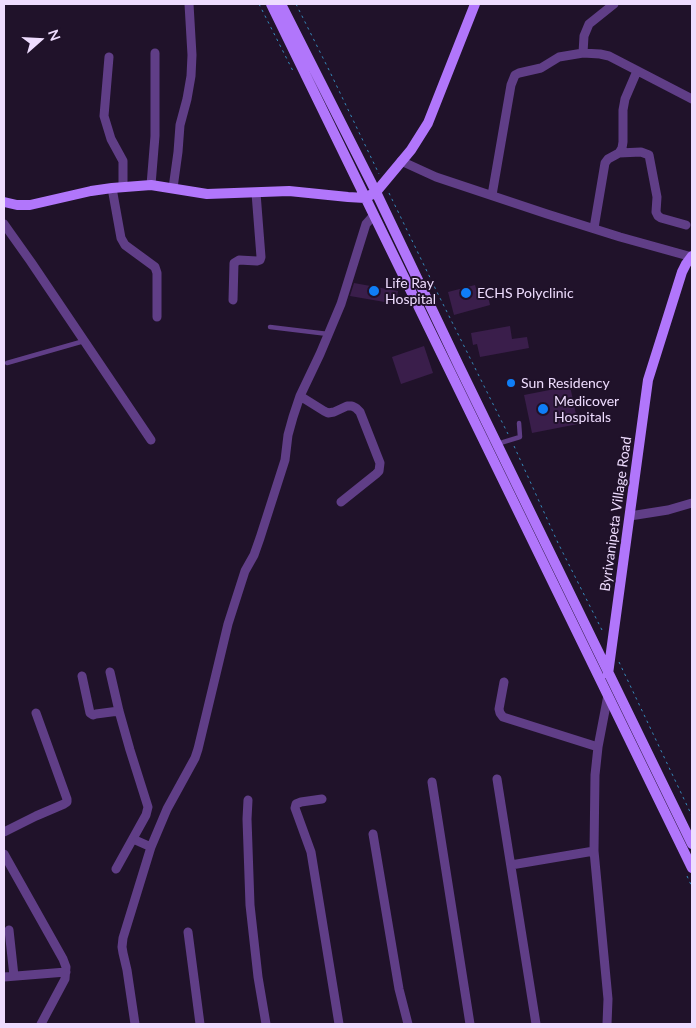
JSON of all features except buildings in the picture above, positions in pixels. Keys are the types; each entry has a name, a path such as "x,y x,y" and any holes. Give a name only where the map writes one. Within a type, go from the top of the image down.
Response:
{"main road":[{"path":"270,4 692,868"},
{"path":"281,4 376,192 692,844"},
{"path":"4,202 18,205 30,204 91,191 151,185 207,194 289,191 348,198 365,198 376,192 384,183 411,150 428,123 475,4"},
{"name":"Byrivanipeta Village Road","path":"608,694 608,673 648,380 682,272 692,256"}],"street":[{"path":"173,188 180,126 191,76 192,55 189,4"},
{"path":"583,53 584,36 589,24 614,4"},
{"path":"151,185 154,136 155,53"},
{"path":"492,195 512,79 519,73 541,68 559,57 583,53 600,54 609,56 692,99"},
{"path":"109,57 104,116 111,139 123,161 123,187"},
{"path":"619,153 624,142 623,110 625,99 637,71"},
{"path":"594,228 608,159 619,153 641,152 649,155 657,196 656,212 658,216 686,225"},
{"path":"401,161 436,177 547,214 620,237 692,256"},
{"path":"112,188 121,238 125,245 154,267 157,273 156,317"},
{"path":"233,300 234,263 239,260 257,261 261,257 256,193"},
{"path":"135,1024 128,970 122,947 123,938 151,847 167,809 198,749 228,624 245,571 254,555 263,530 284,460 292,417 341,304 366,224 374,215"},
{"path":"4,224 151,440"},
{"path":"300,396 328,413 347,406 356,408 360,412 380,463 379,471 341,502"},
{"path":"630,516 668,510 692,503"},
{"path":"110,672 119,711 148,807 146,815 116,869"},
{"path":"82,676 90,713 119,711"},
{"path":"504,682 499,709 503,717 598,746"},
{"path":"607,1024 608,999 594,851 598,746 608,694"},
{"path":"4,832 67,802 36,713"},
{"path":"497,779 536,1024"},
{"path":"432,782 470,1024"},
{"path":"322,799 301,802 296,804 295,808 311,852 339,1024"},
{"path":"248,800 250,905 258,977 266,1024"},
{"path":"373,834 399,990 408,1024"},
{"path":"132,839 151,847"},
{"path":"511,865 594,851"},
{"path":"4,854 63,959 66,972 65,980 41,1024"},
{"path":"9,930 14,976"},
{"path":"188,932 200,1024"},
{"path":"4,976 66,972"}],"lane":[{"path":"270,327 329,334"},
{"path":"8,363 84,341"},
{"path":"498,444 520,437 519,423"}],"path":[{"path":"296,4 436,292 511,440 558,543 603,631"},
{"path":"612,649 692,816"}],"place":[{"name":"Life Ray Hospital","path":"374,291"},
{"name":"ECHS Polyclinic","path":"466,293"},
{"name":"Sun Residency","path":"511,383"},
{"name":"Medicover Hospitals","path":"543,409"}]}
